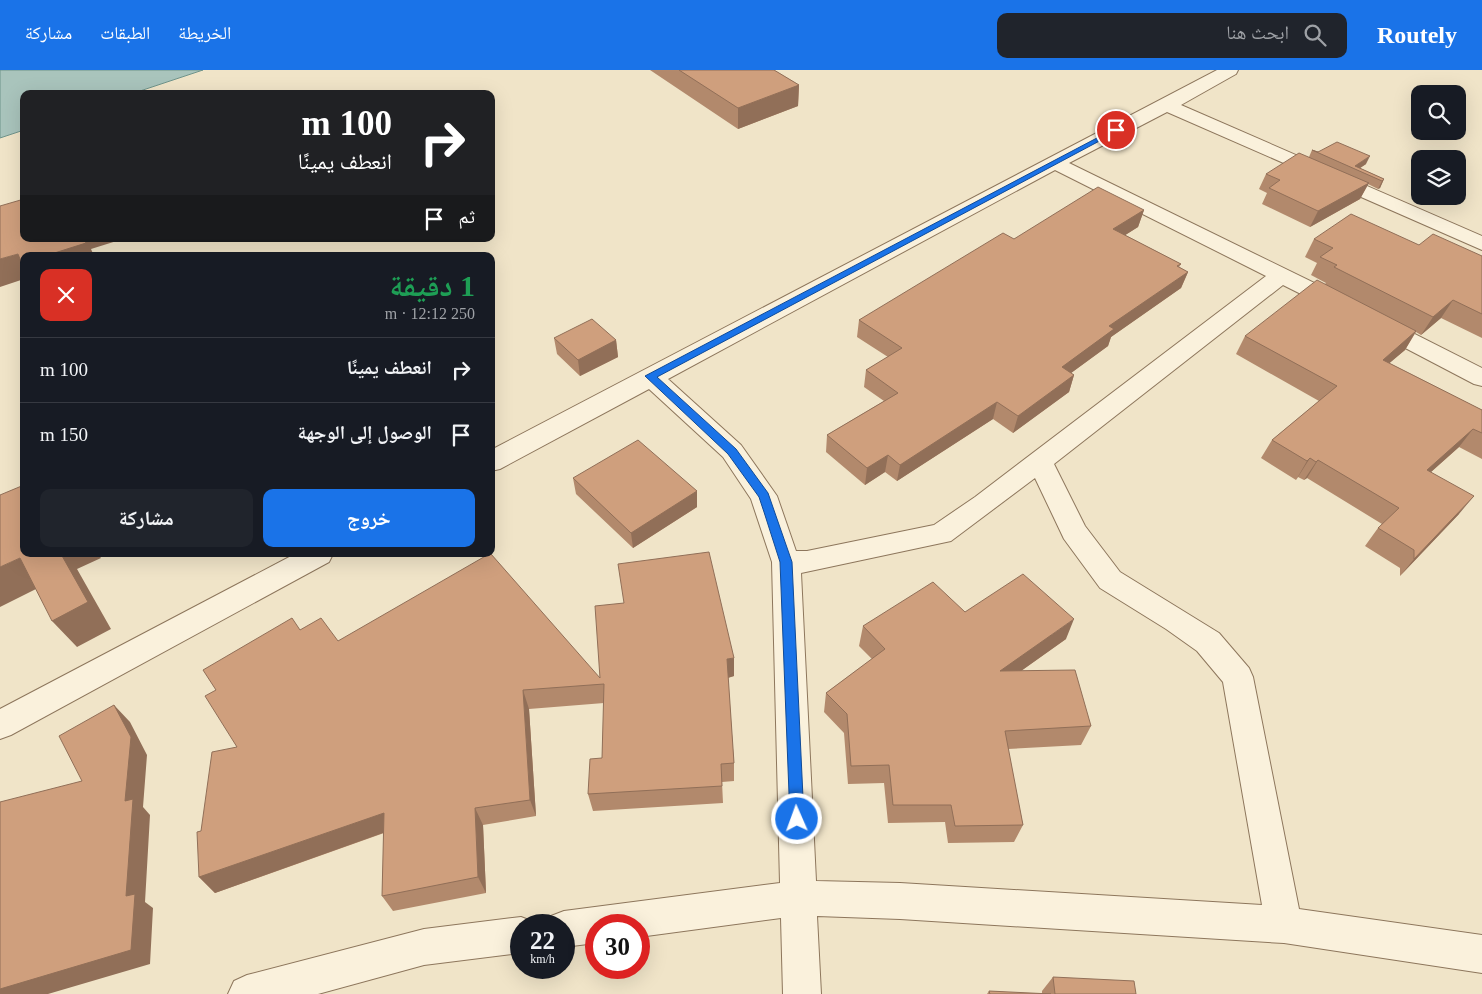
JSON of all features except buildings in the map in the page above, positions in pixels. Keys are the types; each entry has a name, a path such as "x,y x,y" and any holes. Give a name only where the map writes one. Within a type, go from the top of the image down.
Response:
{"street":[{"path":"495,460 1230,70"},
{"path":"1167,105 1482,244"},
{"path":"1054,162 1282,275 1482,378"},
{"path":"786,562 807,562 941,534 984,504 1282,275"},
{"path":"650,376 732,451 764,496 786,562 800,898 802,994"},
{"path":"1040,461 1074,532 1110,580 1208,642 1238,677 1284,924"},
{"path":"0,725 314,557"},
{"path":"575,928 800,898 910,901 1284,924 1482,954"},
{"path":"247,994 424,947 510,935"}],"water":[{"path":"0,70 203,70 143,90 20,90 20,131 0,138"}],"route":[{"path":"797,819 786,562 770,512 764,496 732,451 650,376 1116,130"}]}
